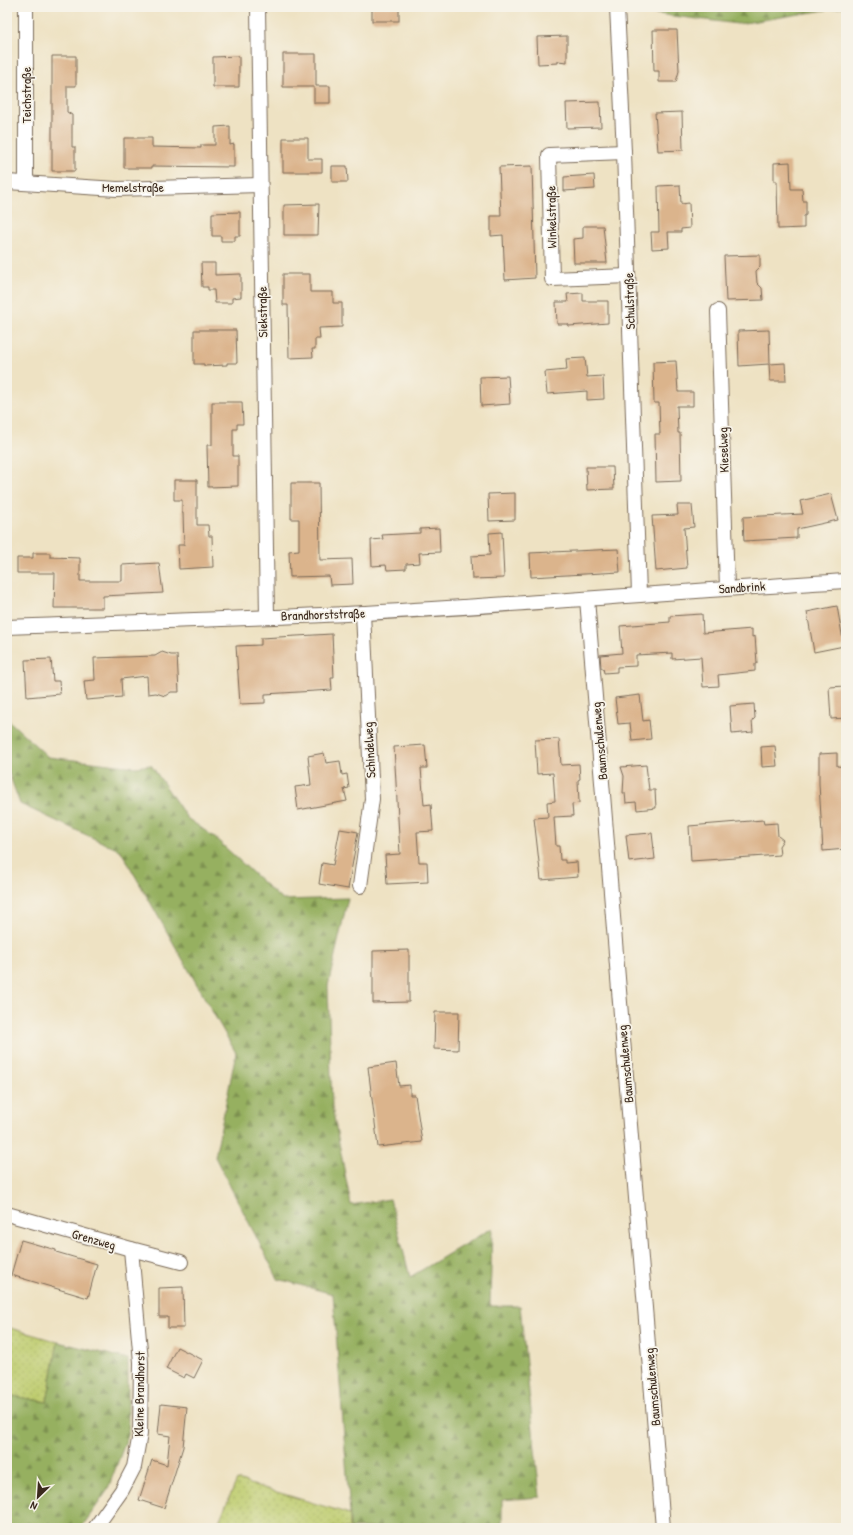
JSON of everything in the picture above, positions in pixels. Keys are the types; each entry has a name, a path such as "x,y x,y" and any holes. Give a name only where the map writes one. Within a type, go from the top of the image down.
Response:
{"street":[{"name":"Teichstraße","path":"26,7 26,182"},
{"name":"Siekstraße","path":"258,7 267,616"},
{"name":"Schulstraße","path":"617,7 624,152 639,594"},
{"name":"Winkelstraße","path":"624,152 550,155 552,279 628,276"},
{"name":"Memelstraße","path":"7,182 117,188 260,185"},
{"name":"Kieselweg","path":"718,311 727,588"},
{"name":"Sandbrink","path":"639,594 846,581"},
{"name":"Brandhorststraße","path":"7,627 363,613 587,599 639,594"},
{"name":"Baumschulenweg","path":"587,599 663,1528"},
{"name":"Schindelweg","path":"360,886 372,799 363,613"},
{"name":"Grenzweg","path":"7,1214 181,1262"},
{"name":"Kleine Brandhorst","path":"95,1528 122,1490 134,1468 140,1434 141,1362 131,1249"}],"green space":[{"path":"632,7 844,7 738,24 633,11"},
{"path":"7,719 48,757 136,767 151,765 187,818 214,837 282,900 348,898 328,986 332,1107 351,1205 390,1199 410,1277 492,1228 490,1306 520,1306 540,1497 502,1500 502,1528 350,1528 333,1294 278,1279 215,1157 236,1053 121,851 20,804 7,768"},
{"path":"7,1327 58,1342 47,1402 7,1395"},
{"path":"58,1342 128,1359 128,1435 107,1491 81,1528 7,1528 7,1395 47,1402"},
{"path":"237,1480 350,1514 350,1528 216,1528"}],"building":[{"path":"372,7 399,7 399,21 372,21"},
{"path":"653,30 677,30 679,71 676,82 659,82 659,71 654,71"},
{"path":"567,36 567,62 558,61 558,63 538,64 537,37"},
{"path":"283,54 316,54 316,86 330,86 330,103 314,103 314,87 283,87"},
{"path":"52,56 76,56 76,86 67,86 67,112 72,115 72,147 75,147 75,171 52,171"},
{"path":"239,56 239,87 213,87 213,57"},
{"path":"600,102 601,127 567,128 566,103"},
{"path":"682,112 683,150 658,151 655,113"},
{"path":"230,126 230,145 234,144 234,167 152,166 152,168 124,168 124,138 152,138 152,147 201,148 201,145 215,145 215,127"},
{"path":"283,138 308,138 308,159 322,159 322,172 283,172"},
{"path":"790,162 791,189 802,189 803,201 806,201 804,228 778,229 777,181 774,181 774,163"},
{"path":"332,166 347,166 348,182 332,182"},
{"path":"532,166 535,278 505,280 503,235 491,236 491,216 501,216 499,167"},
{"path":"594,175 595,189 564,191 564,177"},
{"path":"680,185 681,204 689,203 690,228 681,229 681,232 668,232 669,248 652,249 651,232 659,232 658,186"},
{"path":"319,204 318,235 284,235 284,205"},
{"path":"240,212 240,236 235,236 235,241 221,241 221,236 212,236 212,213"},
{"path":"583,226 603,226 607,263 574,263 573,239 583,238"},
{"path":"760,255 760,267 756,271 757,283 762,288 763,300 726,301 724,256"},
{"path":"201,263 215,263 215,275 241,274 241,297 232,298 232,303 215,303 214,290 208,290 208,287 202,287"},
{"path":"283,274 310,274 310,292 333,292 333,303 342,303 342,327 319,328 320,339 315,339 315,349 312,349 313,357 289,358 288,305 283,305"},
{"path":"583,293 583,301 608,301 608,323 569,326 568,324 557,324 556,302 568,302 567,294"},
{"path":"194,330 236,330 237,363 204,366 204,364 194,364"},
{"path":"769,330 770,364 785,363 786,381 770,381 769,364 739,366 738,331"},
{"path":"585,358 587,377 603,376 604,399 587,400 587,391 547,394 545,372 567,370 566,359"},
{"path":"676,361 678,392 693,392 693,406 677,406 678,433 680,433 681,481 656,482 655,434 660,434 659,403 654,403 653,362"},
{"path":"508,376 510,404 481,406 480,377"},
{"path":"212,402 242,402 243,424 237,424 237,429 233,429 233,456 238,456 238,486 208,487 207,445 212,445"},
{"path":"586,467 613,467 614,489 587,490"},
{"path":"174,480 197,480 197,525 208,525 209,536 212,536 213,567 179,569 178,545 184,545 183,513 182,500 174,500"},
{"path":"291,483 319,483 320,560 352,559 353,584 330,585 329,576 290,577 289,551 299,550 299,519 291,519"},
{"path":"515,493 515,520 489,521 488,494"},
{"path":"831,494 838,520 797,529 797,538 744,541 743,517 803,514 800,501"},
{"path":"677,505 692,505 694,527 684,528 687,568 656,571 652,516 678,515"},
{"path":"439,528 440,552 419,553 420,563 406,564 406,569 387,570 386,565 372,566 371,540 383,539 382,535 420,533 420,529"},
{"path":"502,532 504,578 472,579 471,556 490,555 489,533"},
{"path":"618,549 620,572 531,577 530,553"},
{"path":"33,553 50,553 50,557 80,558 80,581 122,581 122,565 159,563 163,593 103,596 103,608 54,608 55,573 17,573 17,558 33,558"},
{"path":"837,606 844,646 814,652 807,612"},
{"path":"702,614 703,633 752,629 752,637 755,636 757,663 755,664 755,671 718,675 719,686 703,687 701,657 672,659 672,653 636,655 636,666 617,667 617,672 604,673 603,668 601,668 600,655 622,653 620,626 670,622 670,616"},
{"path":"332,634 334,678 331,678 332,690 265,694 265,703 240,704 236,646 261,645 261,638"},
{"path":"162,652 177,655 179,692 171,692 165,696 156,693 148,694 147,676 121,679 122,697 86,700 84,681 95,680 94,658 155,656"},
{"path":"51,659 53,681 59,681 60,694 27,697 25,660"},
{"path":"846,686 846,718 831,719 829,687"},
{"path":"640,695 643,721 649,720 651,739 632,741 630,723 618,724 615,698"},
{"path":"754,704 755,718 752,721 753,732 732,734 730,706"},
{"path":"559,739 561,765 579,764 580,779 578,780 579,803 572,804 573,816 554,817 556,846 559,846 560,860 565,860 565,863 577,862 578,877 541,880 534,818 548,817 547,802 555,801 553,773 537,774 535,740"},
{"path":"425,745 427,768 421,768 424,805 431,804 433,831 417,832 419,862 427,862 428,882 387,884 385,855 400,854 394,747"},
{"path":"775,746 777,766 762,767 761,747"},
{"path":"324,753 326,763 340,761 342,775 347,774 349,788 344,789 347,801 298,810 295,787 311,785 308,756"},
{"path":"837,753 837,766 846,767 846,849 823,851 819,784 819,754"},
{"path":"646,765 649,790 655,790 656,808 637,810 636,802 626,803 625,793 623,793 624,776 621,767"},
{"path":"763,820 764,824 777,823 778,836 783,840 779,846 780,855 691,861 689,826"},
{"path":"340,829 358,832 348,889 319,884 322,863 333,865"},
{"path":"652,833 655,859 629,862 626,835"},
{"path":"409,950 409,1002 373,1003 373,951"},
{"path":"435,1012 459,1012 458,1050 434,1049"},
{"path":"396,1063 399,1086 410,1085 410,1095 415,1095 422,1142 378,1147 368,1067"},
{"path":"21,1240 97,1264 88,1298 11,1275"},
{"path":"183,1287 184,1328 168,1328 168,1317 159,1317 159,1288"},
{"path":"177,1347 203,1360 194,1378 186,1374 184,1378 166,1369"},
{"path":"161,1404 187,1407 183,1447 164,1508 139,1500 152,1460 167,1465 170,1436 158,1434"}]}
